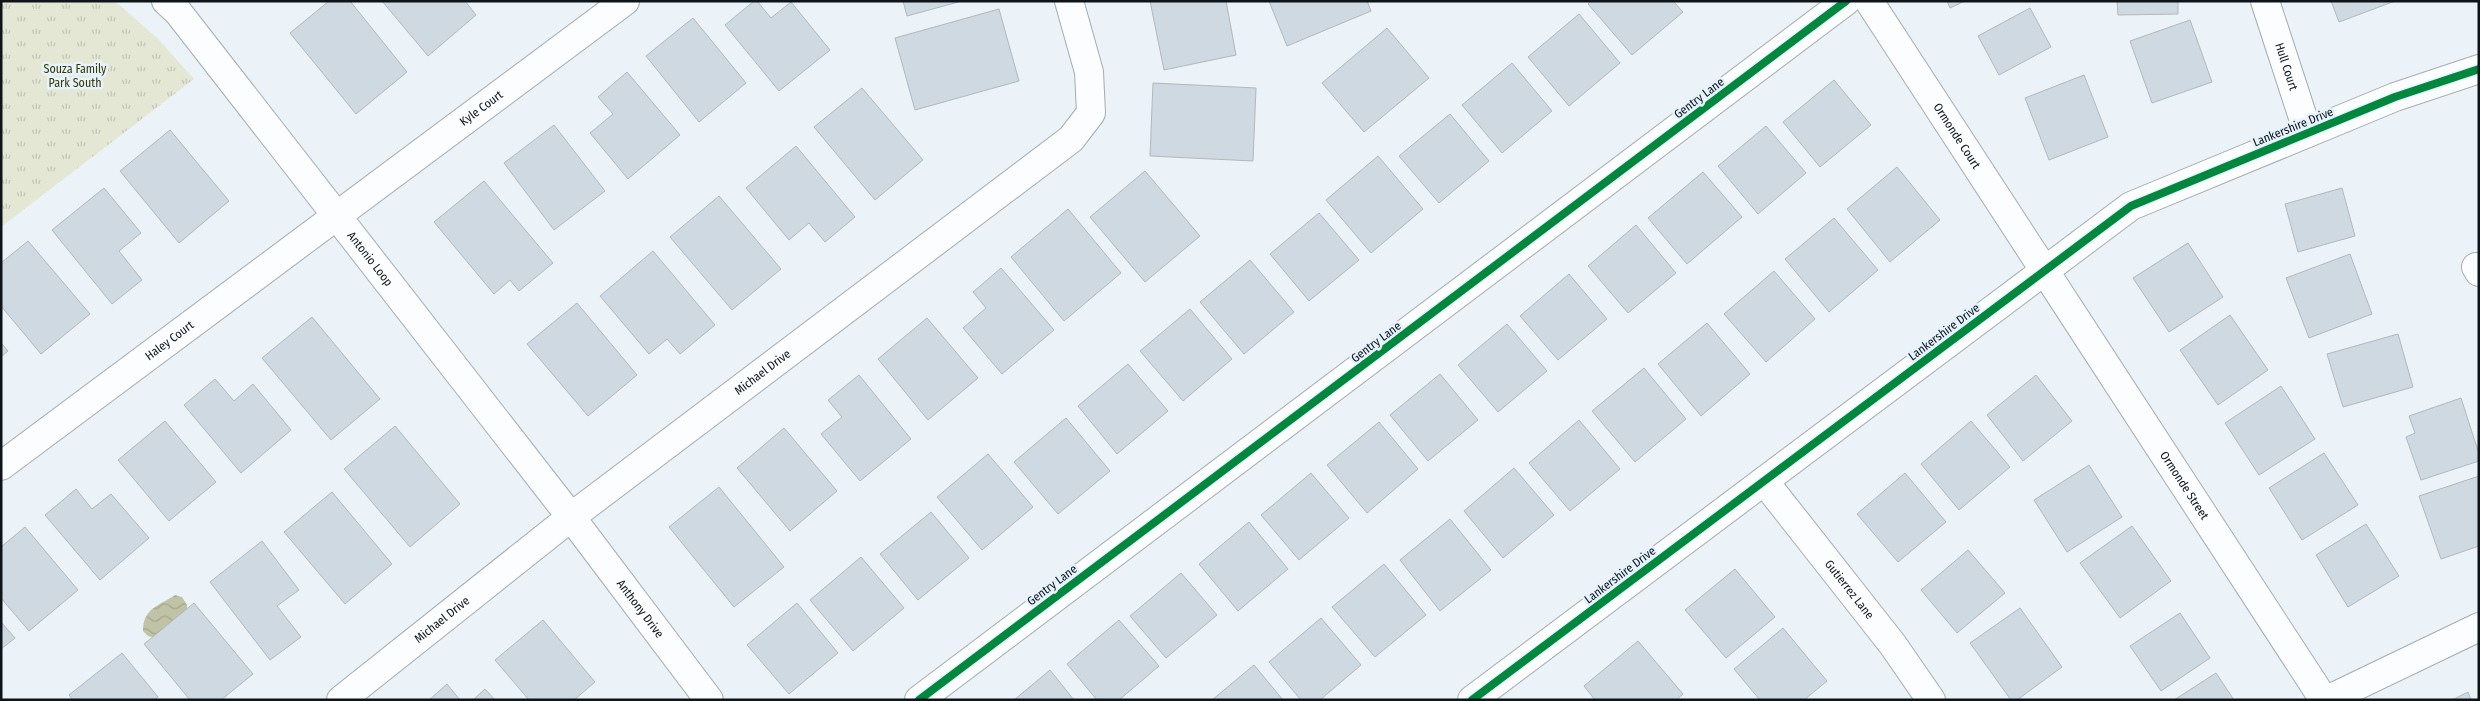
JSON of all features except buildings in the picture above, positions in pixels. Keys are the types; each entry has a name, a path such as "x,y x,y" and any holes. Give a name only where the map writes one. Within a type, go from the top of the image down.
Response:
{"street":[{"name":"Antonio Loop","path":"166,1 178,12 571,517"},
{"name":"Kyle Court","path":"337,216 625,1"},
{"name":"Michael Drive","path":"341,700 571,517 1071,139 1091,113 1089,72 1069,1"},
{"name":"Gentry Lane","path":"919,700 1846,1"},
{"name":"Ormonde Court","path":"1869,1 2045,270"},
{"name":"Hull Court","path":"2265,1 2308,133"},
{"name":"Lankershire Drive","path":"1472,700 1502,691 1764,481 2131,206 2395,97 2479,69"},
{"name":"Haley Court","path":"1,466 337,216"},
{"name":"Ormonde Street","path":"2045,270 2326,700 2479,627"},
{"name":"Gutierrez Lane","path":"1764,481 1893,646 1931,700"},
{"name":"Anthony Drive","path":"571,517 709,700"}],"green space":[{"name":"Souza Family Park South","path":"1,1 115,1 158,39 194,79 1,227"}],"water":[{"path":"175,595 182,597 187,605 187,614 156,638 148,636 143,631 149,612"}],"cycle path":[{"path":"919,700 1846,1"},
{"path":"1472,700 2131,206 2395,97 2479,69"}]}
